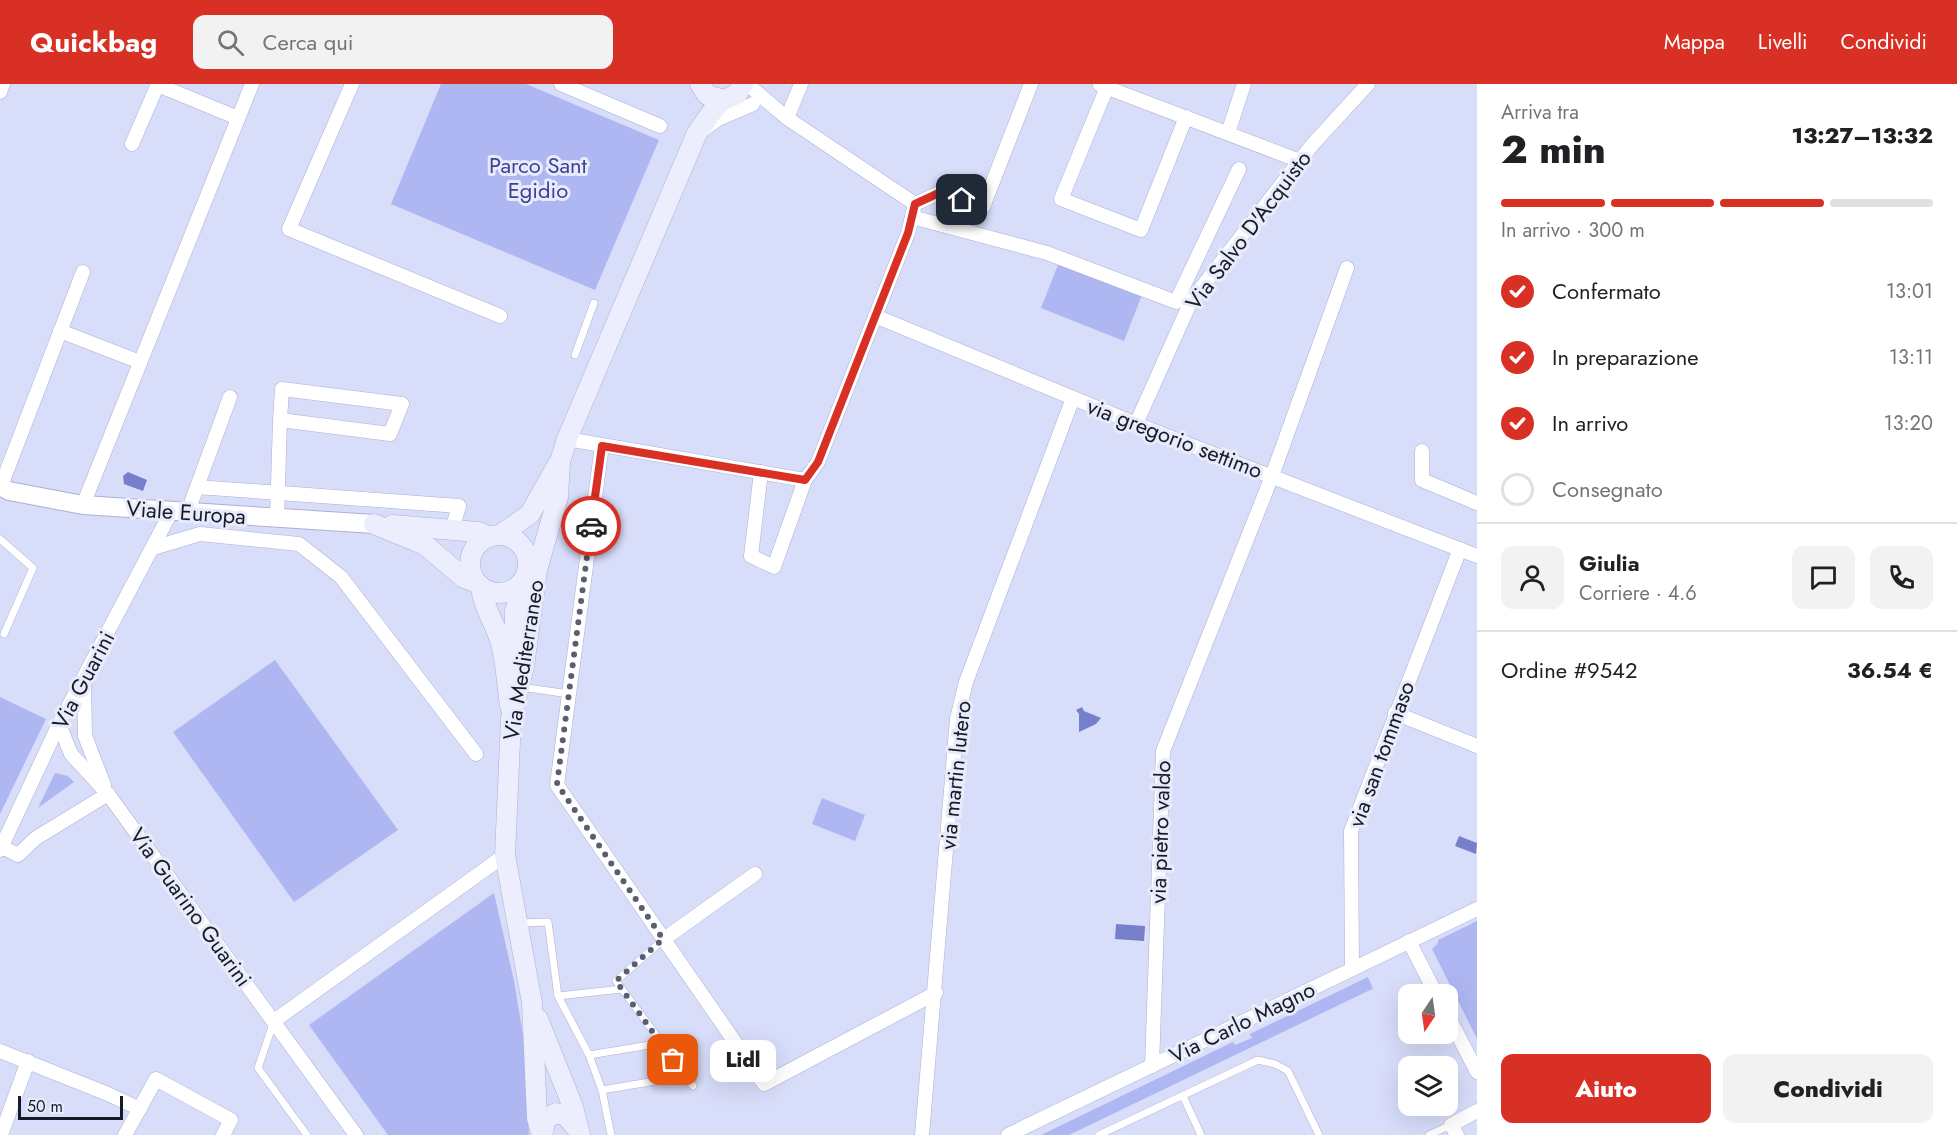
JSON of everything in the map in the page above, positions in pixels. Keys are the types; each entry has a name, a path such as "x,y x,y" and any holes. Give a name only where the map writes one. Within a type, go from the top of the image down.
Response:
{"main road":[{"path":"700,86 712,98 736,92"},
{"name":"Via Mediterraneo","path":"697,134 700,86"},
{"name":"Via Mediterraneo","path":"527,557 567,439 697,134 716,106 736,92"},
{"name":"Via Mediterraneo","path":"495,536 530,514 560,462"},
{"name":"Via Mediterraneo","path":"532,1004 505,855 511,719 519,687 537,570 558,497 560,462"},
{"path":"374,524 425,545 464,578 499,593 517,587 524,580"},
{"path":"374,524 478,532 517,542 527,557 527,573 515,611 511,719"},
{"path":"495,536 482,541 471,556 472,574 478,584 505,663 511,719"},
{"path":"532,1004 573,1107 579,1133"},
{"path":"532,1004 537,1118 542,1135"},
{"path":"542,1135 546,1119 556,1113 566,1116 579,1133"}],"street":[{"path":"0,92 3,84"},
{"path":"132,144 158,84 238,118"},
{"path":"83,505 252,84"},
{"path":"352,84 289,229 500,316"},
{"path":"561,84 660,126"},
{"path":"787,118 801,84"},
{"path":"761,472 751,556 774,567 805,480 818,462 908,233 913,211 941,192 983,207 1031,84"},
{"path":"1228,133 1244,84"},
{"name":"Via Salvo D'Acquisto","path":"1136,424 1191,301 1300,161 1368,84"},
{"path":"1186,117 1142,230 1061,199 1103,86 1186,117 1300,161"},
{"path":"736,92 753,104 787,118"},
{"path":"736,92 787,118 913,211 1047,253 1176,302 1239,169"},
{"path":"697,134 718,119 753,104"},
{"name":"via pietro valdo","path":"1152,1066 1163,751 1272,476 1347,268"},
{"path":"0,487 83,272"},
{"name":"via gregorio settimo","path":"875,316 1136,424 1477,556"},
{"path":"60,331 140,362"},
{"path":"277,518 276,492 280,420 282,389 402,404 390,434 280,420"},
{"name":"Via Guarini","path":"1,848 59,724 153,548 197,487 231,397"},
{"name":"via martin lutero","path":"922,1135 936,993 957,719 966,682 1073,398"},
{"path":"567,439 805,480"},
{"path":"602,446 557,784 764,1084 936,993"},
{"path":"1422,451 1422,480 1477,503"},
{"name":"Viale Europa","path":"0,487 83,505 374,524"},
{"path":"197,487 459,506 452,530"},
{"path":"153,548 200,534 299,544 341,577 476,754"},
{"name":"via san tommaso","path":"1352,969 1351,831 1460,549"},
{"name":"Via Guarino Guarini","path":"85,677 84,736 108,794"},
{"path":"1395,713 1477,746"},
{"path":"59,724 70,726 84,736"},
{"name":"Via Guarino Guarini","path":"59,724 71,754 108,794 357,1135"},
{"path":"45,754 71,754"},
{"path":"1,848 18,855 36,838 108,794"},
{"path":"274,1021 505,855"},
{"path":"663,939 755,874"},
{"name":"Via Carlo Magno","path":"1008,1135 1477,909"},
{"path":"1409,941 1431,984"},
{"path":"1458,1035 1477,1072"},
{"path":"0,1051 140,1109"},
{"path":"1,1135 28,1061"},
{"path":"125,1135 156,1079 231,1120 223,1135"},
{"path":"1454,1130 1477,1111"}],"lane":[{"path":"575,355 594,303"},
{"path":"0,539 33,568 4,634"},
{"path":"519,687 569,694"},
{"path":"517,923 548,922 558,996 589,1055 602,1090 611,1135"},
{"path":"663,939 616,981 693,1086"},
{"path":"558,996 622,989"},
{"path":"274,1021 258,1068 307,1135"},
{"path":"589,1055 662,1043"},
{"path":"1099,1135 1258,1060 1275,1064 1288,1071 1319,1135"},
{"path":"602,1090 685,1076"},
{"path":"1183,1096 1201,1135"},
{"path":"1429,1135 1454,1130"}],"green space":[{"name":"Parco Sant Egidio","path":"441,84 526,84 659,140 595,290 391,204"},
{"path":"1059,262 1142,295 1124,341 1041,308"},
{"path":"275,660 398,830 294,902 173,732"},
{"path":"0,697 46,719 0,814"},
{"path":"55,773 68,776 74,782 38,808"},
{"path":"822,798 865,815 855,841 812,824"},
{"path":"494,893 514,981 524,1041 529,1135 388,1135 309,1025"},
{"path":"1477,921 1477,1039 1458,1001 1458,984 1450,984 1432,949 1438,940"},
{"path":"1368,977 1373,989 1069,1135 1041,1135 1233,1042 1235,1045 1252,1038 1250,1034"}],"shaded area":[{"path":"128,472 147,480 143,491 124,484 123,476"},
{"path":"1082,707 1084,711 1101,718 1096,724 1079,732 1079,714 1076,710"},
{"path":"1459,836 1477,843 1476,854 1455,846"},
{"path":"1116,924 1145,926 1144,941 1115,939"}],"way so far":[{"path":"591,526 557,784 663,939 616,981 673,1060"}],"place":[{"name":"Lidl","path":"673,1060"}],"route":[{"path":"591,526 602,446 805,480 818,462 908,233 915,204 941,192 962,200"}]}
